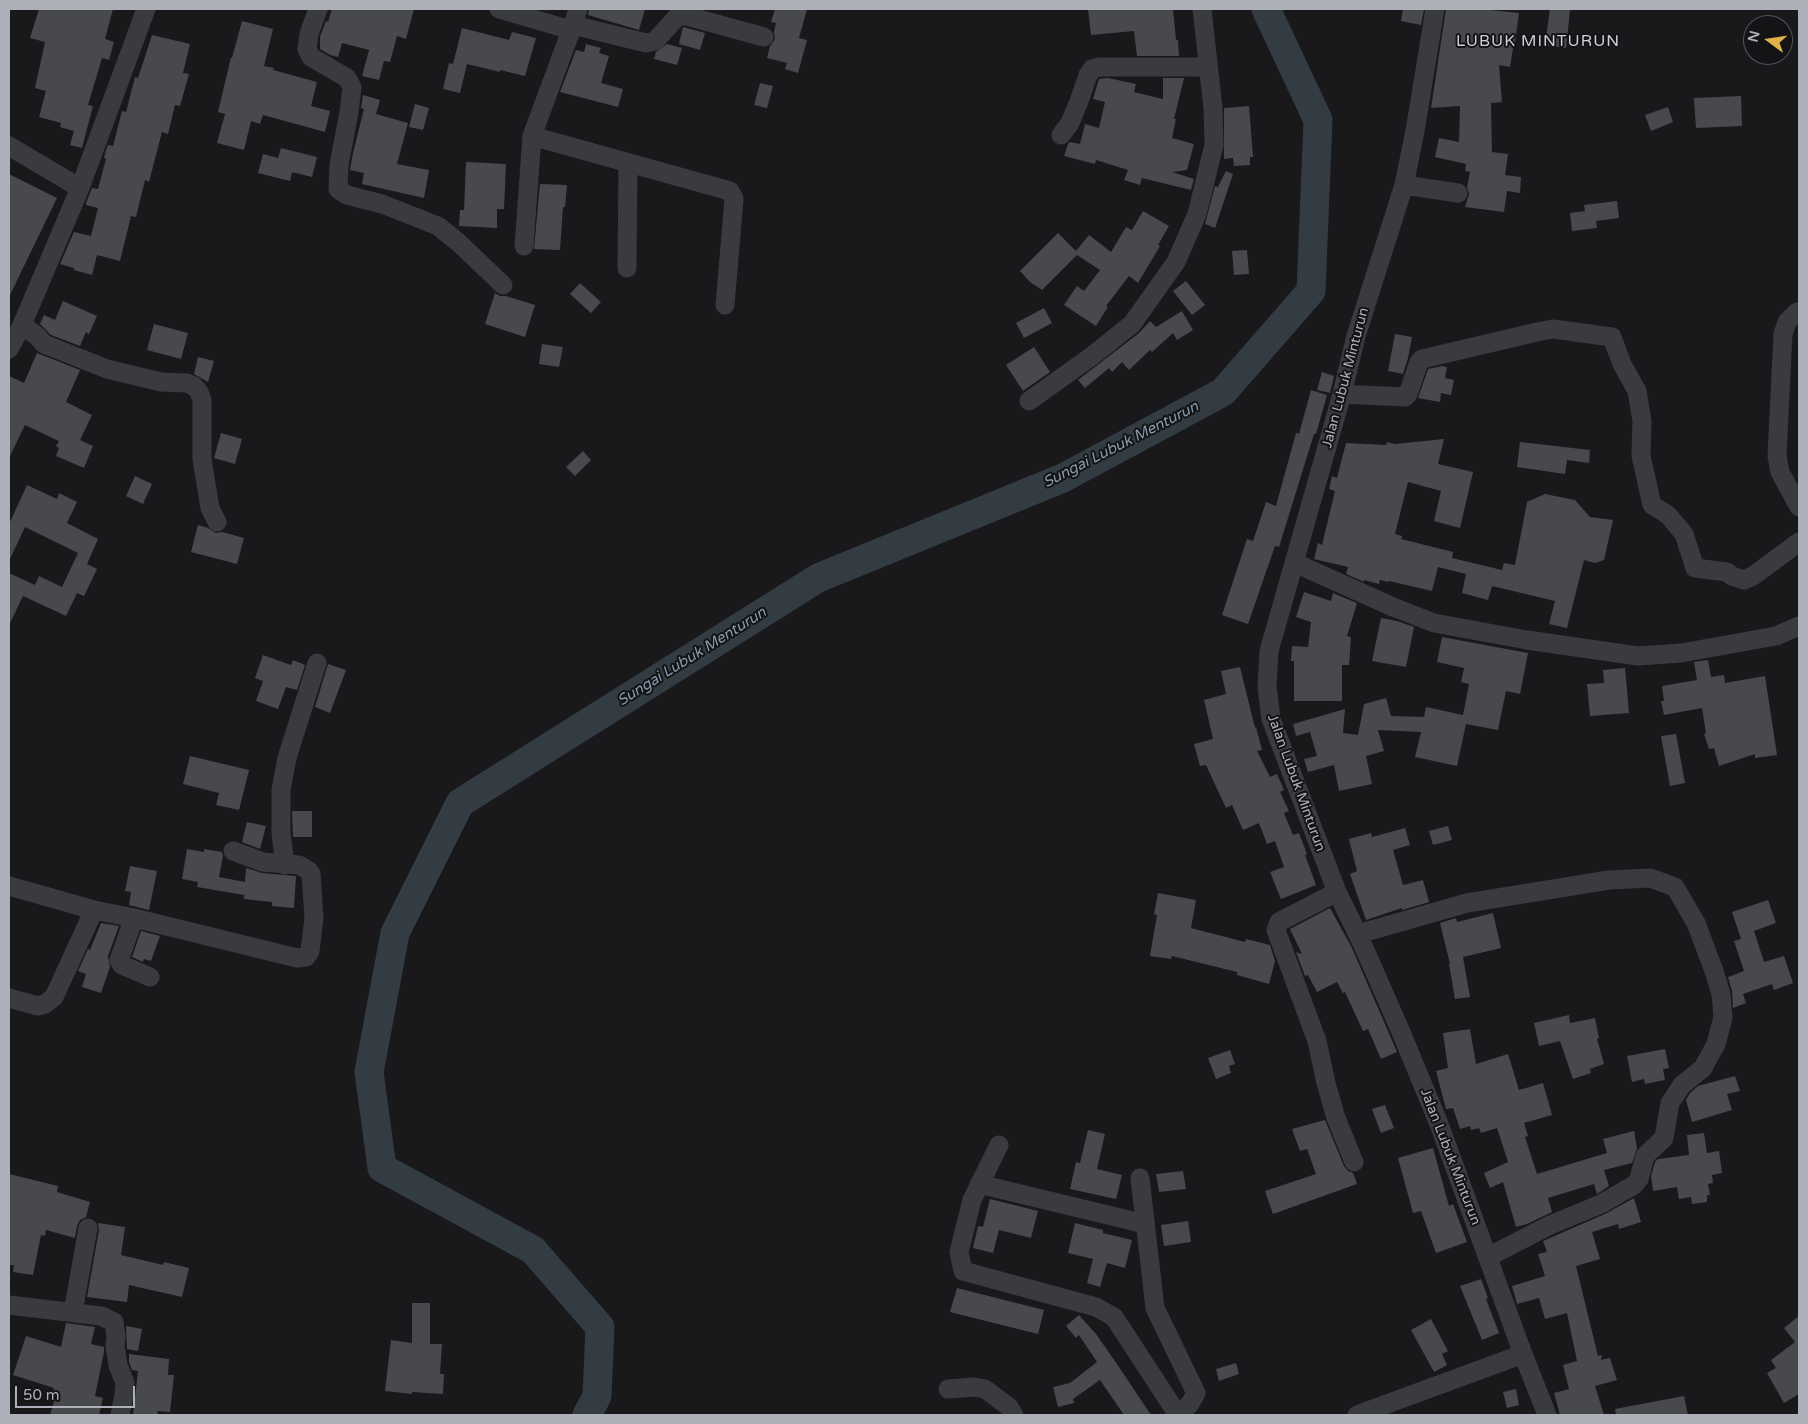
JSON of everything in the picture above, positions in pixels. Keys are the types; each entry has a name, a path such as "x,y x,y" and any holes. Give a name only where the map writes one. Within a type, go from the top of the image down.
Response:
{"street":[{"path":"9,349 22,325 80,188 146,9"},
{"path":"318,9 309,34 308,49 311,57 347,78 352,88 350,112 339,165 338,189 347,195 415,215 438,226 459,243 502,285"},
{"path":"499,9 574,21 641,42 651,43 676,18 687,16 764,37"},
{"path":"1029,401 1092,356 1132,324 1176,262 1197,214 1214,145 1213,108 1202,9"},
{"name":"Jalan Lubuk Minturun","path":"1435,9 1404,185 1356,336 1342,394 1269,652 1267,687 1271,719 1337,892 1358,934 1439,1124 1547,1415"},
{"path":"524,246 532,136 574,21"},
{"path":"1062,135 1080,101 1088,75 1092,69 1099,67 1208,67"},
{"path":"532,136 730,191 734,199 725,305"},
{"path":"9,146 80,188"},
{"path":"627,268 628,162"},
{"path":"1404,185 1458,193"},
{"path":"1797,312 1787,322 1783,334 1777,456 1780,472 1799,507"},
{"path":"22,325 44,344 107,369 160,382 187,383 194,386 202,400 202,460 210,508 217,522"},
{"path":"1342,394 1405,397 1408,394 1419,362 1422,359 1537,332 1553,329 1612,337 1622,364 1637,392 1642,421 1641,456 1652,505 1668,515 1684,534 1695,568 1727,572 1744,580 1753,576 1799,542"},
{"path":"1295,563 1393,607 1434,623 1527,640 1638,656 1681,653 1776,636 1799,626"},
{"path":"286,865 281,833 280,790 287,758 317,663"},
{"path":"9,886 94,910 297,958 306,957 310,951 314,918 311,874 302,866 262,862 233,851"},
{"path":"1358,934 1467,903 1609,880 1650,878 1675,887 1696,923 1719,987 1723,1017 1716,1044 1703,1068 1682,1085 1670,1103 1664,1138 1645,1156 1639,1179 1634,1185 1601,1204 1550,1225 1488,1257"},
{"path":"1337,892 1278,922 1276,930 1317,1041 1336,1118 1354,1162"},
{"path":"9,998 38,1006 45,1004 54,997 94,910"},
{"path":"134,918 118,960 122,965 150,977"},
{"path":"999,1145 972,1200 959,1252 963,1271 1096,1307 1114,1317 1178,1415 1190,1404 1196,1393 1155,1308 1140,1178"},
{"path":"979,1184 1145,1224"},
{"path":"73,1312 88,1228"},
{"path":"9,1305 101,1316 114,1322 118,1365 125,1383 120,1415"},
{"path":"1357,1415 1523,1354"},
{"path":"948,1389 974,1387 985,1389 1009,1406 1014,1415"}],"building":[{"path":"39,9 113,9 105,39 114,42 109,60 102,58 88,105 93,106 82,148 70,145 74,131 60,127 61,123 39,117 46,91 35,88 45,42 30,38"},
{"path":"332,9 414,9 406,39 397,36 390,62 384,61 379,80 362,76 369,50 342,43 338,57 320,49 320,37"},
{"path":"589,9 645,9 639,30 588,15"},
{"path":"775,9 807,9 799,38 807,40 798,73 785,69 787,63 767,58 770,46 775,39 776,23 771,22"},
{"path":"1088,9 1173,9 1179,56 1137,56 1134,31 1091,35"},
{"path":"1403,9 1424,9 1421,25 1401,21"},
{"path":"1446,9 1480,9 1519,13 1510,67 1499,65 1502,102 1491,103 1492,152 1508,154 1505,175 1521,177 1520,193 1507,191 1504,212 1465,207 1469,194 1467,187 1470,172 1465,171 1466,164 1435,157 1439,138 1459,142 1460,106 1431,108"},
{"path":"1550,9 1570,10 1566,48 1545,45"},
{"path":"242,21 273,29 264,66 317,82 311,106 330,111 325,132 263,115 260,124 251,121 244,150 217,143 225,114 218,112"},
{"path":"683,27 705,33 700,50 679,44"},
{"path":"462,28 509,40 512,32 536,38 525,76 467,64 460,93 443,89 449,63 453,64"},
{"path":"152,35 190,44 183,73 189,74 180,106 175,105 168,134 162,132 149,182 145,180 136,217 131,216 120,261 97,255 92,275 74,270 74,268 60,264 74,232 91,236 98,208 86,205 86,203 92,188 98,189 106,159 104,158 106,150 108,145 113,146 122,111 126,112 135,77 138,78"},
{"path":"586,44 601,48 599,53 609,56 601,83 623,89 618,107 560,92 576,50 584,52"},
{"path":"667,44 682,48 677,65 654,59 656,52"},
{"path":"1108,78 1136,84 1134,92 1163,99 1163,78 1184,78 1174,119 1176,119 1172,138 1194,144 1187,170 1172,172 1194,179 1191,190 1142,178 1140,185 1124,180 1128,170 1096,160 1095,164 1064,156 1070,142 1080,144 1085,124 1099,128 1105,102 1093,99 1099,79"},
{"path":"760,83 773,86 767,108 754,105"},
{"path":"363,95 380,100 376,114 408,123 397,164 429,170 424,198 362,184 364,173 350,170 364,109 361,108"},
{"path":"1741,96 1742,126 1696,128 1694,98"},
{"path":"415,104 429,108 423,130 409,127"},
{"path":"1249,106 1253,157 1250,157 1250,165 1234,166 1233,158 1224,159 1224,108"},
{"path":"1668,107 1673,122 1651,131 1645,115"},
{"path":"281,148 317,157 312,177 292,172 290,181 258,173 263,154 278,158"},
{"path":"466,162 506,164 504,209 497,209 497,228 459,226 460,210 464,210"},
{"path":"1226,171 1233,174 1215,228 1205,224 1215,186 1218,187"},
{"path":"9,174 57,198 9,297"},
{"path":"540,184 567,185 565,207 563,207 560,250 534,249"},
{"path":"1617,201 1619,218 1596,221 1597,228 1572,231 1570,213 1585,211 1584,205"},
{"path":"1143,211 1169,226 1158,245 1160,246 1138,283 1129,276 1106,306 1108,307 1096,326 1064,305 1077,286 1084,291 1100,270 1077,255 1042,290 1030,282 1020,271 1058,233 1076,251 1089,235 1111,252 1126,227 1132,230"},
{"path":"1247,250 1249,274 1234,275 1232,251"},
{"path":"1186,281 1205,305 1192,315 1173,291"},
{"path":"580,283 601,302 591,313 570,294"},
{"path":"495,293 535,305 525,337 485,324"},
{"path":"63,301 97,316 89,334 86,332 80,346 51,335 40,324 44,315 55,320"},
{"path":"1044,308 1052,323 1024,338 1016,323"},
{"path":"1182,311 1193,330 1177,340 1173,333 1152,352 1150,350 1129,370 1122,362 1112,372 1109,368 1085,388 1078,380 1139,333 1150,321 1156,327"},
{"path":"154,324 188,333 181,359 147,350"},
{"path":"1395,334 1412,337 1403,374 1388,371"},
{"path":"542,344 563,347 559,367 539,364"},
{"path":"1034,347 1050,372 1023,391 1006,365"},
{"path":"37,353 80,370 66,402 92,415 80,440 93,446 84,468 56,456 59,448 56,446 59,441 25,425 9,458 9,376 24,383"},
{"path":"198,357 214,361 208,382 194,374"},
{"path":"1442,366 1447,367 1445,378 1454,380 1451,395 1441,393 1440,402 1418,398 1428,369"},
{"path":"1322,372 1334,376 1330,393 1317,390"},
{"path":"1311,390 1327,395 1279,547 1275,546 1248,624 1222,615 1247,539 1253,541 1266,502 1276,506 1296,433 1299,434"},
{"path":"221,433 242,439 235,464 214,458"},
{"path":"1444,439 1438,464 1473,472 1460,528 1434,521 1441,491 1408,482 1395,534 1402,536 1401,539 1453,552 1452,558 1502,570 1504,563 1515,565 1527,502 1545,494 1575,500 1590,517 1613,520 1604,560 1595,563 1584,560 1567,628 1549,624 1555,601 1492,586 1488,600 1462,593 1466,574 1438,567 1432,591 1389,581 1380,580 1379,584 1364,580 1364,582 1346,574 1348,567 1314,559 1318,543 1322,545 1335,491 1329,489 1332,476 1337,478 1346,443 1386,445 1387,442 1395,444"},
{"path":"1520,442 1590,450 1589,463 1567,460 1565,474 1517,467"},
{"path":"583,451 591,460 575,476 566,467"},
{"path":"135,476 152,484 143,504 126,496"},
{"path":"27,485 57,499 59,493 77,502 67,523 98,539 87,564 97,569 84,596 77,593 66,616 23,596 9,625 9,573 35,585 39,576 62,587 78,553 25,527 9,561 9,524"},
{"path":"198,525 216,533 222,532 244,538 237,564 191,552"},
{"path":"1304,592 1331,601 1333,593 1357,603 1347,636 1351,637 1349,665 1342,665 1342,701 1294,701 1294,661 1291,661 1292,646 1308,647 1311,622 1296,617"},
{"path":"1381,618 1414,627 1406,667 1372,661"},
{"path":"1442,637 1528,653 1520,694 1506,691 1498,730 1466,724 1457,766 1415,757 1421,732 1378,730 1384,751 1366,756 1372,784 1339,791 1334,765 1308,772 1304,759 1317,756 1310,732 1296,736 1293,724 1345,709 1343,733 1358,735 1364,704 1386,698 1391,716 1424,717 1426,707 1463,715 1469,684 1461,682 1464,668 1437,662"},
{"path":"263,655 291,665 293,660 305,665 297,690 286,687 278,709 256,701 263,681 255,678"},
{"path":"1708,660 1711,677 1724,675 1725,683 1765,676 1777,755 1755,758 1755,754 1719,766 1714,748 1709,749 1704,734 1706,733 1702,708 1664,715 1661,701 1664,701 1662,686 1697,680 1694,662"},
{"path":"328,664 346,670 330,713 315,707"},
{"path":"1240,667 1262,750 1257,751 1270,777 1277,774 1284,790 1280,792 1289,811 1284,813 1293,835 1299,833 1316,885 1281,899 1270,872 1284,867 1275,841 1267,844 1259,823 1243,830 1232,805 1226,808 1206,765 1200,766 1194,744 1213,739 1204,700 1226,694 1221,671"},
{"path":"1625,668 1629,713 1590,716 1587,684 1604,683 1603,670"},
{"path":"1676,734 1685,783 1670,786 1661,736"},
{"path":"190,756 249,770 239,810 216,805 219,793 183,784"},
{"path":"292,811 312,811 312,837 293,837"},
{"path":"247,822 266,826 260,849 242,842"},
{"path":"1448,826 1452,840 1433,845 1429,831"},
{"path":"1405,828 1410,845 1393,850 1403,885 1423,880 1429,902 1402,910 1402,908 1366,920 1350,874 1357,871 1349,839 1371,833 1372,837"},
{"path":"187,849 204,852 204,849 222,852 219,877 245,882 246,868 262,873 296,876 294,908 272,906 272,902 244,899 244,895 197,887 198,882 182,879"},
{"path":"130,866 157,871 149,910 129,905 131,892 125,891"},
{"path":"1158,893 1196,900 1191,928 1245,942 1246,939 1270,945 1275,961 1269,984 1237,975 1237,972 1172,956 1171,959 1150,956 1157,915 1154,914"},
{"path":"1768,900 1776,923 1754,931 1764,962 1784,956 1793,983 1774,990 1772,984 1743,994 1746,1003 1733,1008 1732,991 1728,977 1744,971 1734,941 1741,939 1732,912"},
{"path":"1330,908 1352,948 1397,1052 1381,1059 1368,1029 1363,1031 1345,992 1343,993 1337,982 1317,992 1308,975 1305,976 1296,952 1302,954 1290,929"},
{"path":"1493,913 1501,948 1463,957 1470,997 1455,999 1450,964 1440,923 1456,918 1457,922"},
{"path":"101,923 119,926 108,956 110,967 101,993 82,987 86,974 78,971 88,949 90,950"},
{"path":"141,931 160,936 151,961 144,959 143,962 132,957"},
{"path":"1569,1015 1570,1023 1595,1018 1599,1038 1597,1039 1604,1064 1590,1069 1591,1073 1573,1079 1560,1041 1539,1046 1534,1023"},
{"path":"1470,1029 1476,1064 1508,1054 1519,1090 1543,1083 1552,1115 1524,1123 1528,1136 1525,1137 1537,1174 1607,1153 1603,1139 1634,1131 1637,1148 1632,1163 1604,1170 1609,1186 1597,1194 1594,1184 1548,1198 1552,1212 1516,1227 1503,1182 1490,1188 1484,1173 1508,1162 1497,1128 1481,1133 1479,1128 1471,1130 1470,1126 1460,1129 1453,1108 1446,1109 1436,1071 1448,1068 1443,1033"},
{"path":"1665,1049 1669,1068 1663,1069 1665,1080 1645,1084 1644,1079 1632,1082 1627,1056"},
{"path":"1230,1050 1235,1064 1229,1066 1231,1073 1216,1079 1208,1058"},
{"path":"1735,1076 1740,1091 1727,1094 1732,1110 1692,1122 1686,1100 1690,1093 1698,1086"},
{"path":"1385,1105 1394,1128 1381,1133 1372,1109"},
{"path":"1325,1120 1344,1166 1353,1173 1357,1184 1273,1214 1265,1191 1316,1174 1307,1149 1300,1151 1292,1129"},
{"path":"1088,1130 1105,1134 1097,1169 1122,1175 1116,1199 1070,1189 1076,1162 1080,1163"},
{"path":"1704,1133 1707,1153 1719,1151 1722,1173 1712,1175 1713,1183 1708,1184 1710,1195 1707,1195 1707,1202 1692,1204 1691,1197 1679,1199 1677,1187 1653,1191 1651,1176 1655,1162 1658,1159 1689,1155 1687,1135"},
{"path":"1433,1148 1449,1206 1453,1204 1467,1242 1436,1253 1421,1211 1413,1213 1398,1158"},
{"path":"1183,1171 1186,1189 1159,1192 1156,1174"},
{"path":"9,1174 58,1186 57,1192 90,1202 86,1217 80,1220 77,1226 75,1238 46,1230 45,1236 41,1235 33,1275 13,1272 14,1265 9,1265"},
{"path":"1634,1198 1641,1222 1619,1229 1618,1224 1592,1232 1600,1259 1576,1266 1598,1356 1602,1355 1601,1360 1610,1358 1617,1380 1595,1386 1604,1415 1560,1415 1554,1393 1569,1389 1563,1365 1577,1361 1567,1313 1545,1319 1539,1298 1517,1304 1512,1286 1545,1276 1538,1254 1547,1252 1543,1241 1605,1214"},
{"path":"990,1199 1038,1211 1031,1238 999,1230 993,1253 973,1248 978,1226 983,1227"},
{"path":"1188,1221 1191,1242 1164,1246 1161,1225"},
{"path":"98,1223 125,1227 121,1255 163,1265 164,1262 189,1268 182,1297 129,1285 127,1302 87,1297 99,1230"},
{"path":"1075,1223 1103,1230 1103,1233 1132,1240 1125,1268 1107,1263 1100,1287 1087,1283 1093,1259 1068,1253"},
{"path":"1481,1279 1488,1298 1486,1299 1499,1333 1482,1340 1460,1286"},
{"path":"957,1288 1044,1310 1038,1334 950,1312"},
{"path":"412,1303 430,1303 430,1344 442,1344 440,1374 444,1374 443,1394 412,1392 412,1394 385,1391 391,1340 412,1343"},
{"path":"1079,1315 1096,1334 1151,1415 1124,1415 1100,1380 1073,1399 1074,1403 1058,1407 1053,1387 1070,1383 1097,1362 1079,1335 1076,1338 1066,1326"},
{"path":"1799,1316 1799,1394 1784,1403 1767,1373 1776,1368 1771,1360 1795,1342 1784,1328"},
{"path":"1431,1319 1448,1351 1442,1354 1447,1365 1434,1372 1411,1330"},
{"path":"66,1323 95,1327 91,1344 104,1347 95,1396 103,1398 99,1415 50,1415 55,1398 52,1398 54,1388 13,1375 26,1336 61,1347"},
{"path":"126,1326 142,1329 138,1351 127,1349"},
{"path":"129,1354 169,1359 168,1375 174,1375 170,1412 158,1411 157,1415 133,1415 138,1371 132,1370"},
{"path":"1236,1363 1239,1374 1219,1381 1216,1369"},
{"path":"1516,1389 1519,1405 1507,1408 1503,1392"},
{"path":"1684,1396 1688,1415 1616,1415 1615,1409"}],"waterway":[{"name":"Sungai Lubuk Menturun","path":"587,1415 597,1396 600,1327 533,1250 382,1168 369,1072 395,933 460,803 818,578 1063,478 1223,392 1311,291 1318,120 1266,9"}],"district":[{"name":"LUBUK MINTURUN","path":"1538,42"}]}
